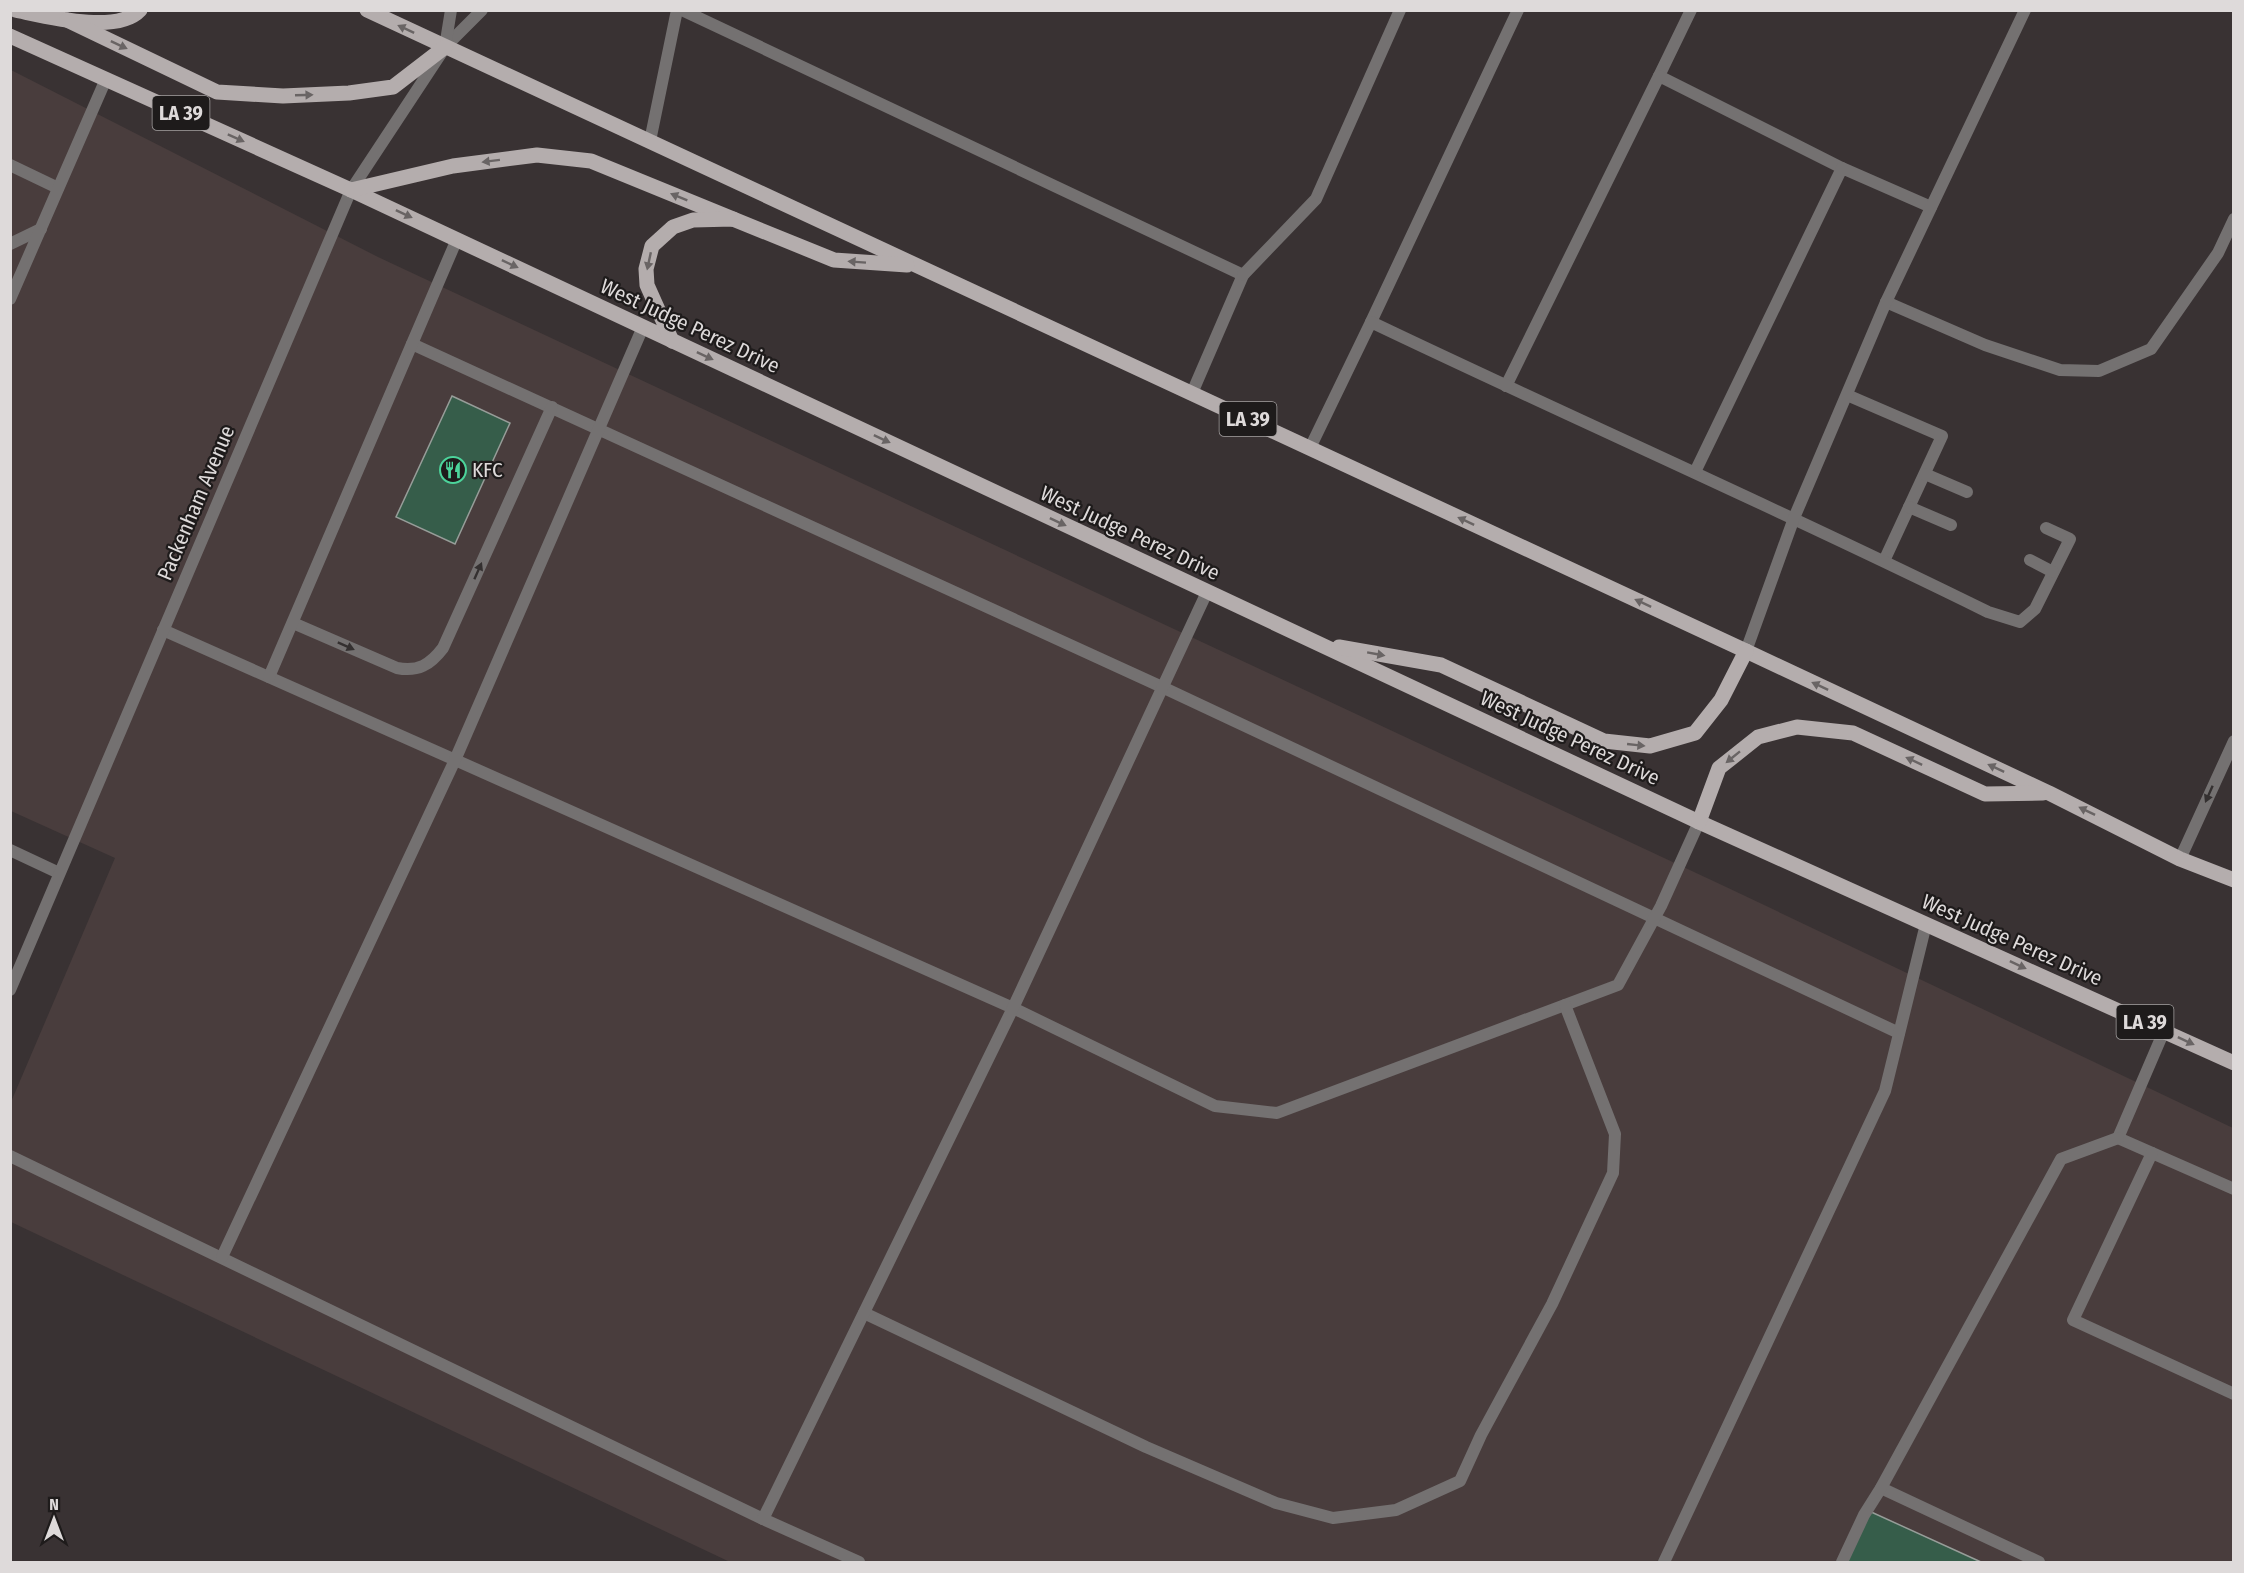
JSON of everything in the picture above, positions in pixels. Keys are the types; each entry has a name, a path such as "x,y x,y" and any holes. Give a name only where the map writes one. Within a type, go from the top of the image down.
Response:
{"main road":[{"path":"15,10 67,20 112,22 127,20 140,10"},
{"name":"LA 39","path":"367,10 1746,651 2049,793 2180,859 2234,880"},
{"path":"67,20 217,92 294,95 349,93 393,87 445,47"},
{"name":"West Judge Perez Drive","path":"10,36 457,239 1699,822 2234,1063"},
{"path":"351,190 453,165 537,155 591,161 834,260 916,266"},
{"path":"672,341 647,285 646,269 652,246 673,227 693,220 733,219"},
{"path":"1318,644 1441,665 1604,741 1650,746 1695,733 1721,700 1746,651"},
{"path":"1699,822 1719,768 1758,737 1797,727 1853,733 1985,794 2049,793"}],"street":[{"path":"445,47 451,10"},
{"path":"445,47 482,10"},
{"path":"650,141 677,10"},
{"path":"682,10 1244,275"},
{"path":"1192,393 1244,275 1316,199 1400,10"},
{"path":"1310,448 1518,10"},
{"path":"1506,386 1691,10"},
{"path":"1746,651 1794,518 1886,302 2025,10"},
{"name":"Packenham Avenue","path":"10,990 351,190 445,47"},
{"path":"1659,76 1842,168 1931,207"},
{"path":"10,299 106,79"},
{"path":"10,165 58,188"},
{"path":"1695,472 1842,168"},
{"path":"1886,302 1985,345 2060,370 2099,371 2151,349 2218,253 2234,219"},
{"path":"10,244 41,229"},
{"path":"269,677 457,239"},
{"path":"1371,321 1506,386 1794,518 1988,612 2020,622 2035,609 2070,539 2046,528"},
{"path":"222,1257 455,759 643,327"},
{"path":"412,344 1162,687 1899,1034"},
{"path":"1847,395 1942,436 1884,561"},
{"path":"293,623 397,668 409,670 432,662 443,648 552,407"},
{"path":"1925,474 1967,492"},
{"path":"1909,507 1951,525"},
{"path":"2030,561 2053,572"},
{"path":"763,1519 1013,1008 1207,592"},
{"path":"163,630 1013,1008 1215,1106 1277,1113 1618,985 1654,919 1699,822"},
{"path":"2180,859 2234,741"},
{"path":"10,850 60,873"},
{"path":"1664,1563 1885,1091 1926,924"},
{"path":"864,1313 1146,1447 1276,1503 1333,1518 1396,1510 1460,1481 1481,1435 1552,1304 1613,1173 1615,1134 1565,1005"},
{"path":"2118,1138 2164,1031"},
{"path":"1842,1563 1864,1515 1881,1488 2061,1159 2118,1138 2234,1189"},
{"path":"2152,1153 2073,1320 2234,1394"},
{"path":"10,1156 763,1519 859,1563"},
{"path":"1881,1488 2039,1563"}],"shaded area":[{"path":"11,70 378,257 1724,886 2233,1128 2233,1562 730,1562 11,1222 11,1102 115,858 11,811"}],"building":[{"name":"KFC","path":"452,396 510,423 455,544 396,517"},
{"path":"1869,1511 1981,1562 1845,1562"}],"place":[{"name":"KFC","path":"453,470"}]}
